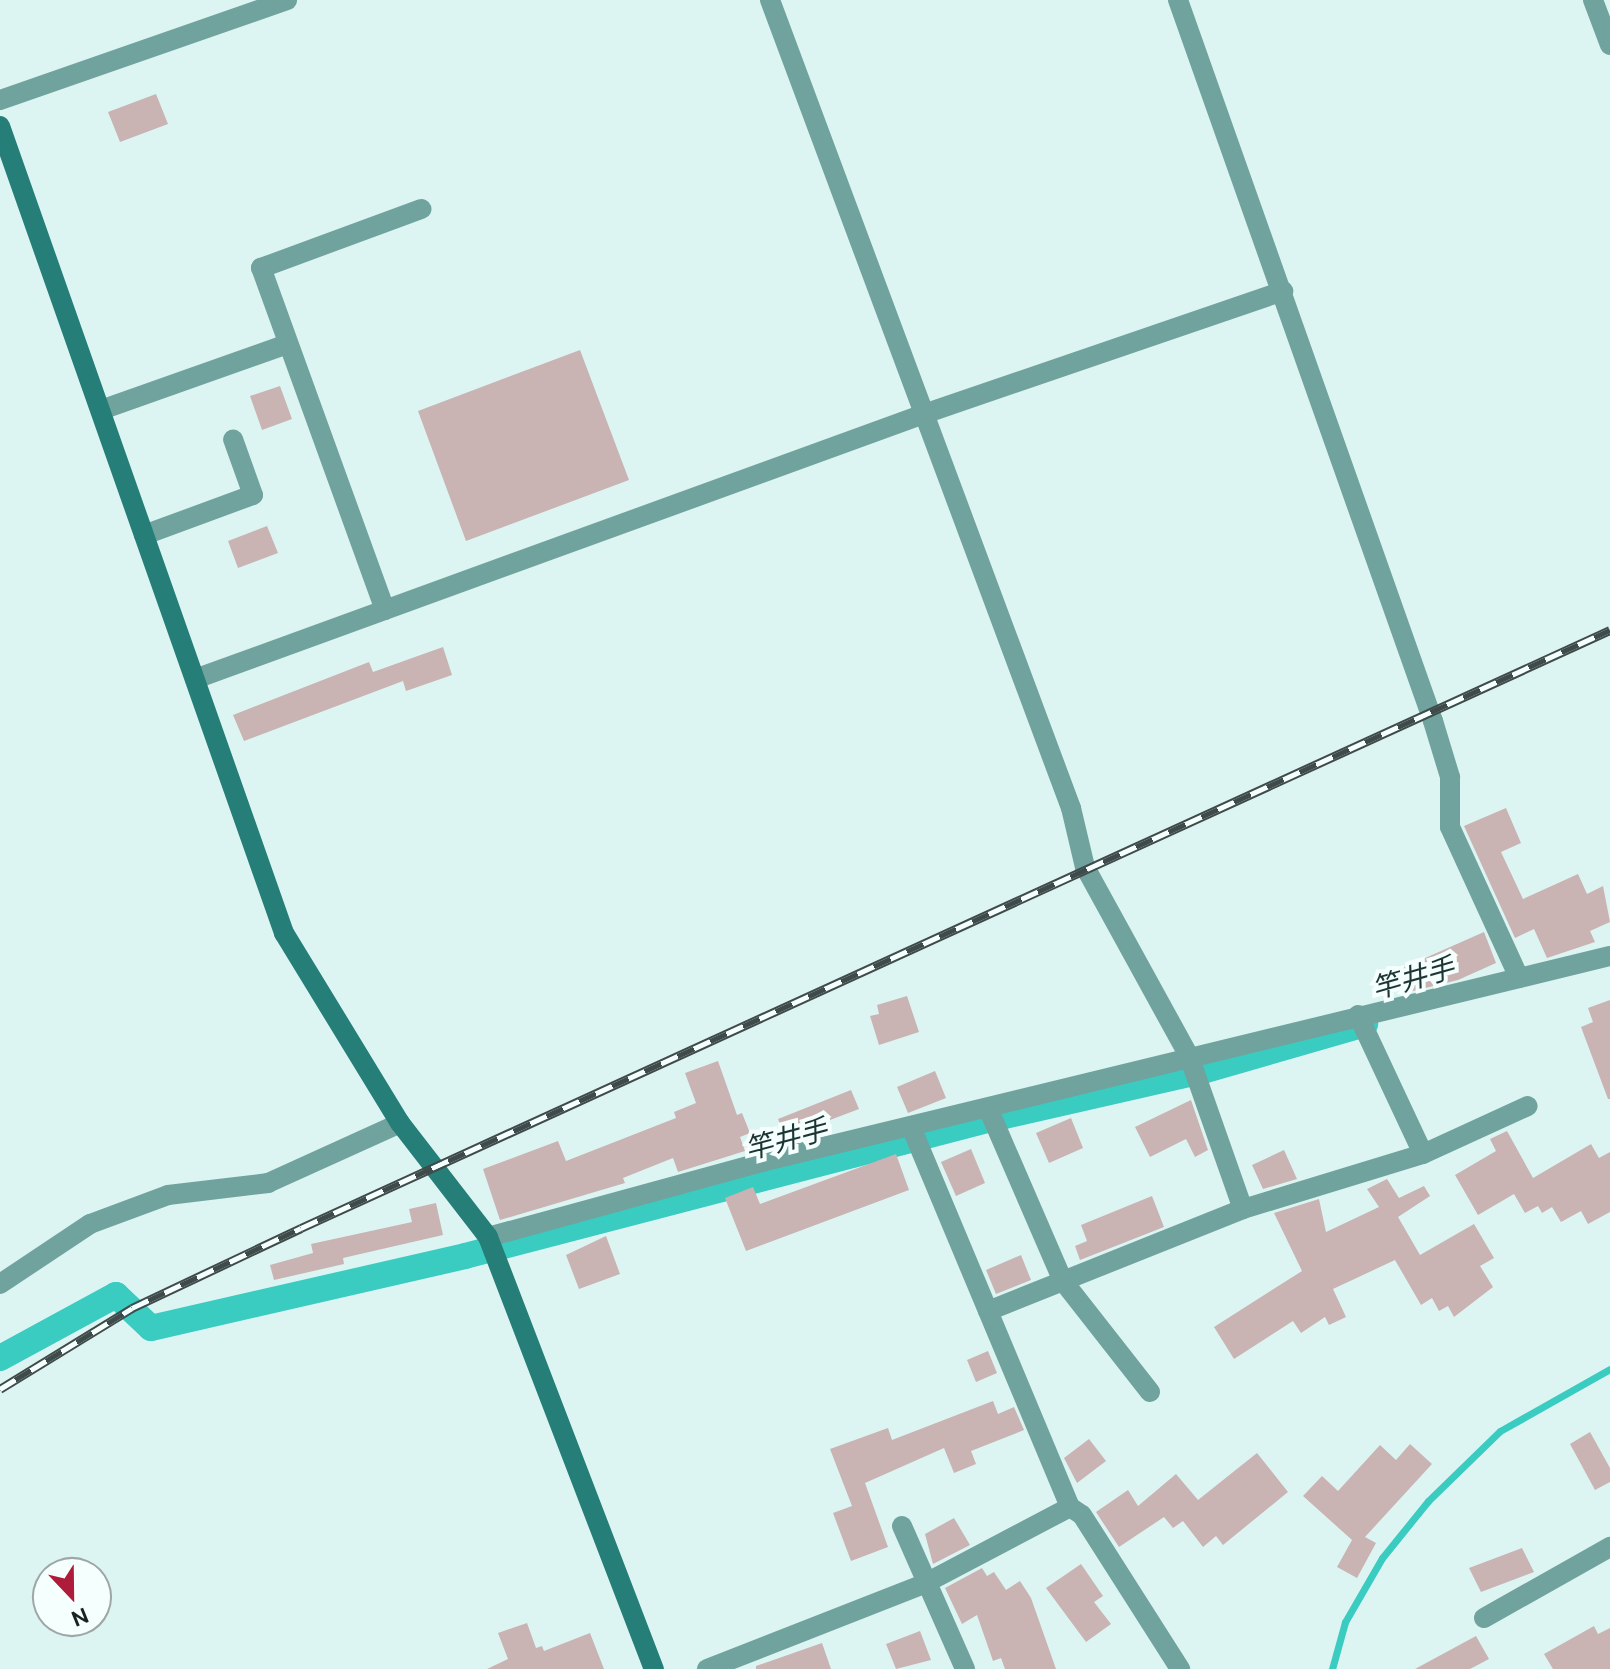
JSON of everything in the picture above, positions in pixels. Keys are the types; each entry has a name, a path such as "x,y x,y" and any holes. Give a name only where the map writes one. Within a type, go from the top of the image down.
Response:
{"street":[{"path":"0,100 287,0"},
{"path":"770,0 921,415 1071,808 1085,867 1189,1056 1243,1209"},
{"path":"1178,0 1433,721 1450,777 1450,827 1519,978"},
{"path":"1593,0 1610,45"},
{"path":"0,126 284,933 400,1123 488,1237 654,1669"},
{"path":"385,610 261,268 421,209"},
{"path":"195,679 921,415 1283,291"},
{"path":"101,410 287,344"},
{"path":"144,535 253,495 233,439"},
{"path":"488,1237 774,1159 912,1129 1189,1056 1610,956"},
{"path":"1358,1015 1423,1154"},
{"path":"988,1311 1243,1209 1423,1154 1528,1106"},
{"path":"988,1108 1063,1281 1150,1392"},
{"path":"0,1284 90,1224 168,1195 268,1183 400,1123"},
{"path":"912,1129 1070,1507 1082,1515 1180,1669"},
{"path":"707,1669 924,1584 1070,1507"},
{"path":"902,1526 924,1584 965,1669"},
{"path":"1484,1618 1610,1547"}],"building":[{"path":"156,94 168,124 120,142 108,112"},
{"path":"580,350 629,480 466,541 418,411"},
{"path":"280,386 292,419 262,430 250,396"},
{"path":"267,526 278,553 238,568 228,541"},
{"path":"443,647 452,675 406,691 403,681 244,741 233,715 369,662 373,672"},
{"path":"1506,808 1521,843 1501,852 1523,899 1578,874 1587,894 1603,886 1610,922 1590,931 1595,942 1547,958 1534,929 1515,938 1464,826"},
{"path":"1484,932 1496,963 1458,980 1409,992 1398,970"},
{"path":"907,996 919,1032 879,1045 870,1016 879,1014 877,1005"},
{"path":"1610,1000 1608,1099 1581,1027 1593,1022 1588,1008"},
{"path":"718,1061 737,1115 742,1113 750,1133 740,1137 745,1151 678,1172 673,1158 623,1178 625,1183 500,1220 483,1169 558,1141 566,1161 676,1118 674,1112 696,1103 685,1073"},
{"path":"935,1071 946,1098 908,1113 897,1087"},
{"path":"851,1090 859,1109 785,1137 778,1119"},
{"path":"1191,1100 1208,1150 1195,1157 1186,1139 1150,1157 1135,1127"},
{"path":"1071,1118 1083,1148 1049,1163 1036,1133"},
{"path":"1507,1131 1533,1178 1591,1144 1599,1158 1610,1152 1610,1212 1588,1224 1581,1211 1561,1222 1552,1207 1542,1213 1538,1206 1525,1213 1514,1194 1478,1215 1455,1175 1496,1151 1490,1139"},
{"path":"971,1149 985,1183 956,1196 941,1162"},
{"path":"1284,1150 1297,1179 1263,1189 1252,1165"},
{"path":"896,1154 909,1190 746,1251 725,1198 753,1187 760,1204"},
{"path":"1387,1179 1399,1198 1424,1186 1430,1196 1398,1217 1420,1255 1474,1224 1494,1258 1480,1266 1493,1287 1454,1317 1448,1306 1439,1311 1432,1298 1421,1305 1395,1260 1333,1289 1346,1317 1329,1325 1325,1317 1301,1333 1293,1321 1234,1359 1214,1327 1302,1271 1274,1213 1319,1199 1326,1232 1379,1207 1367,1189"},
{"path":"1152,1196 1164,1227 1080,1260 1075,1246 1087,1241 1081,1225"},
{"path":"436,1203 443,1235 343,1258 344,1264 274,1280 270,1265 313,1253 311,1244 412,1222 409,1209"},
{"path":"606,1236 620,1274 579,1289 566,1255"},
{"path":"1021,1255 1031,1280 996,1294 986,1270"},
{"path":"988,1351 997,1373 976,1382 967,1360"},
{"path":"993,1401 998,1414 1014,1407 1024,1430 971,1451 976,1464 954,1473 944,1448 865,1483 888,1547 851,1561 833,1513 852,1506 830,1449 888,1428 892,1440"},
{"path":"1590,1432 1610,1468 1610,1482 1595,1490 1570,1444"},
{"path":"1089,1439 1106,1461 1077,1483 1064,1458"},
{"path":"1410,1444 1432,1464 1365,1537 1376,1543 1357,1578 1337,1567 1352,1540 1303,1496 1322,1476 1338,1491 1380,1445 1396,1460"},
{"path":"1257,1453 1288,1492 1223,1545 1216,1536 1203,1547 1183,1521 1173,1528 1164,1517 1119,1547 1096,1512 1128,1490 1138,1506 1176,1474 1198,1500"},
{"path":"954,1518 970,1545 933,1564 925,1534"},
{"path":"1522,1548 1534,1572 1481,1592 1469,1568"},
{"path":"1081,1564 1103,1596 1094,1602 1111,1624 1086,1642 1046,1588"},
{"path":"982,1568 987,1576 994,1572 1006,1590 1020,1581 1031,1598 1056,1669 1005,1669 1001,1658 993,1661 977,1615 962,1624 945,1588"},
{"path":"527,1623 536,1648 542,1646 544,1651 590,1633 604,1669 487,1669 508,1659 498,1633"},
{"path":"1594,1626 1598,1634 1610,1628 1610,1669 1553,1669 1544,1654"},
{"path":"920,1631 931,1660 896,1669 886,1644"},
{"path":"1476,1636 1489,1659 1470,1669 1415,1669"},
{"path":"822,1643 831,1669 756,1669 756,1666"}],"waterway":[{"name":"竿井手","path":"0,1358 116,1295 151,1328 465,1256 987,1120 1199,1072 1365,1024"},
{"path":"1332,1669 1345,1622 1382,1558 1428,1501 1500,1431 1610,1369"}],"railway":[{"path":"0,1389 132,1308 301,1228 1610,630"}]}
